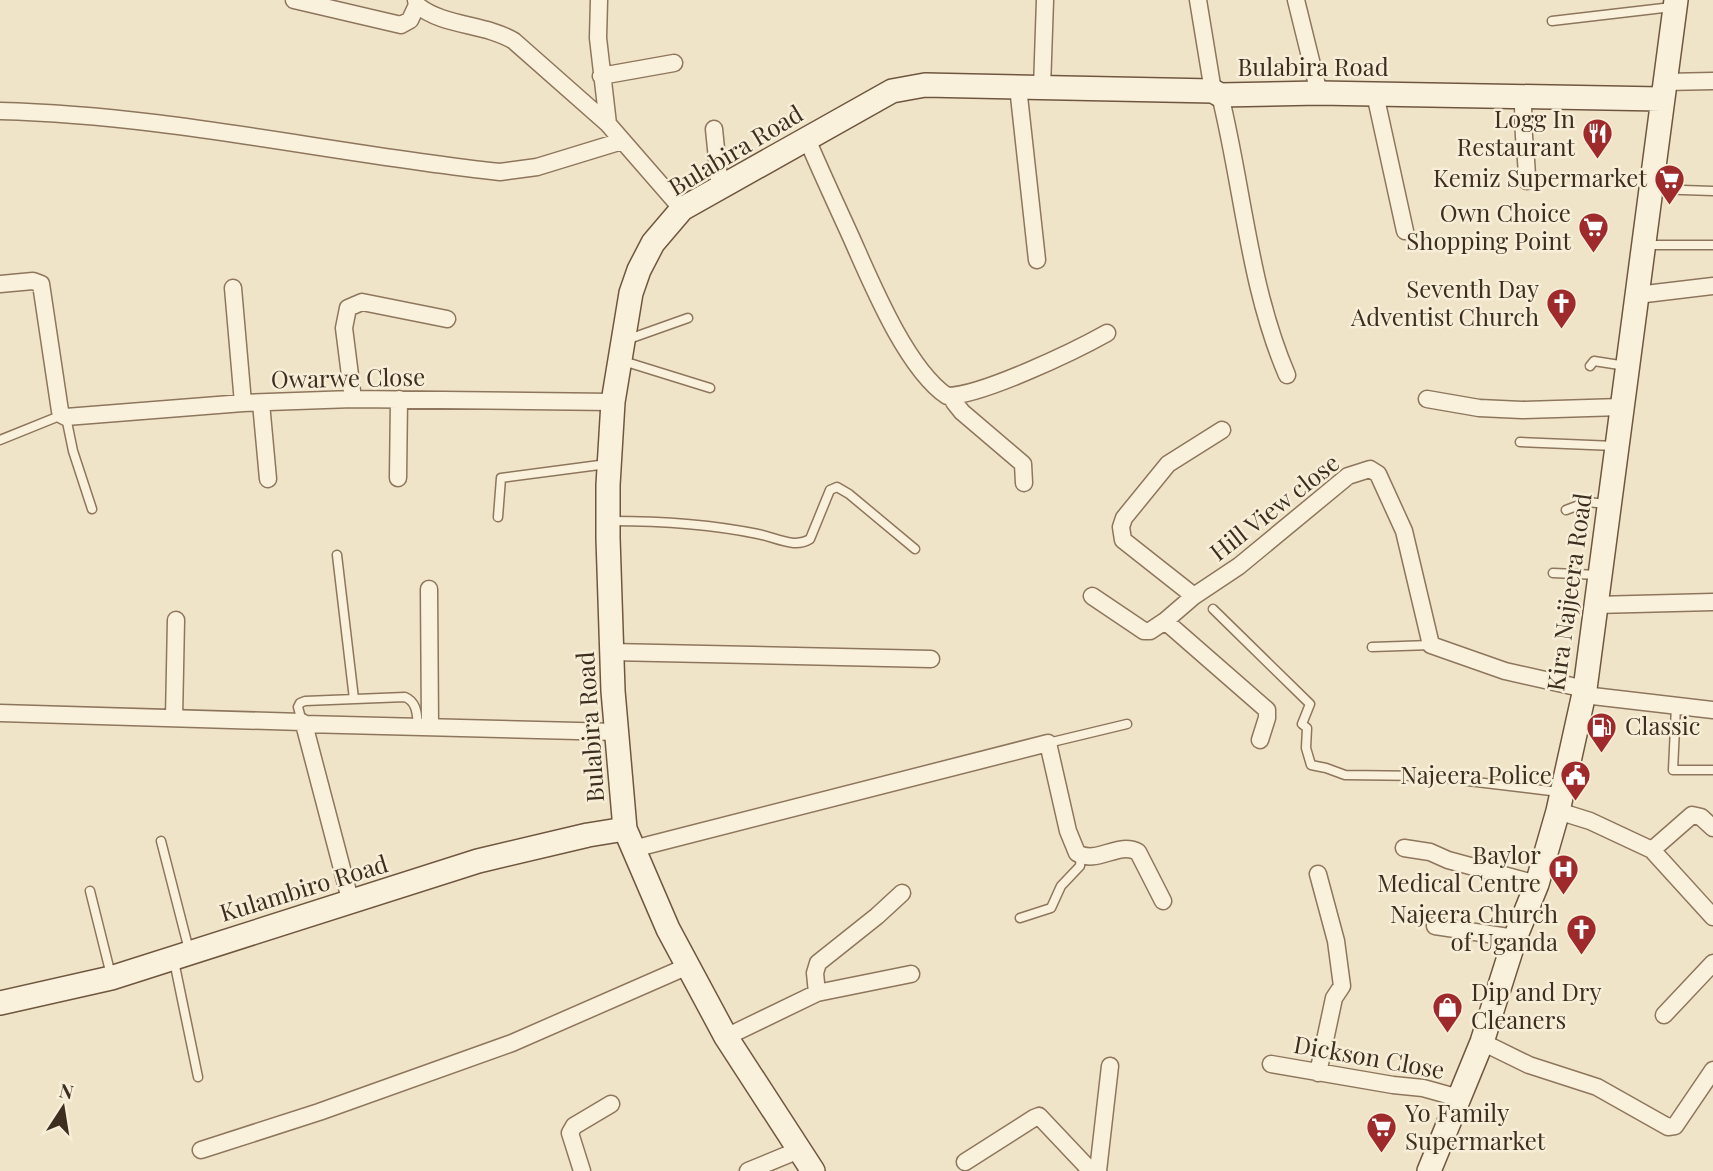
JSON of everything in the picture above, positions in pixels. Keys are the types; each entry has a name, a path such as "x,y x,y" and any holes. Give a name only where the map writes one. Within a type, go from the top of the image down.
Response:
{"street":[{"path":"294,0 401,25 410,20 416,2 436,16 509,38 608,124 682,209"},
{"path":"599,0 598,38 608,124"},
{"path":"1042,88 1045,0"},
{"path":"1198,0 1217,93 1234,150 1266,316 1275,348 1287,375"},
{"path":"1296,0 1319,93"},
{"name":"Kira Najjeera Road","path":"1429,1171 1482,1042 1514,938 1537,884 1560,802 1584,692 1676,3"},
{"path":"601,76 674,63"},
{"path":"1663,90 1713,81"},
{"name":"Bulabira Road","path":"813,1171 726,1037 667,929 629,839 619,780 611,652 608,521 610,463 613,402 631,293 653,243 682,209 892,91 925,85 1217,93 1522,96 1663,90"},
{"path":"1018,87 1037,260"},
{"path":"1376,94 1405,231"},
{"path":"1522,96 1528,162 1527,181"},
{"path":"0,111 51,112 156,124 500,172 537,167 622,141"},
{"path":"714,129 720,188"},
{"path":"807,139 868,275 902,341 947,396 964,394 1013,376 1107,333"},
{"path":"0,284 33,281 41,284 64,416"},
{"path":"1637,295 1713,286"},
{"path":"233,288 243,403"},
{"path":"353,400 344,328 348,309 362,302 447,319"},
{"path":"954,396 954,402 962,412 1023,464 1024,483"},
{"path":"398,478 399,399"},
{"path":"1427,399 1479,408 1522,410 1620,407"},
{"name":"Owarwe Close","path":"64,416 84,417 243,403 353,400 613,402"},
{"path":"261,403 268,479"},
{"path":"1194,596 1123,540 1121,527 1124,518 1168,464 1222,430"},
{"name":"Hill View close","path":"1165,621 1194,596 1240,566 1348,476 1370,469 1378,474 1404,531 1431,645"},
{"path":"424,726 429,589"},
{"path":"1092,596 1144,631 1150,631 1165,621 1267,710 1260,740"},
{"path":"1595,605 1713,602"},
{"path":"174,718 176,620"},
{"path":"1431,645 1505,671 1584,692 1713,710"},
{"path":"611,652 931,659"},
{"path":"0,713 617,732"},
{"path":"303,723 351,902"},
{"path":"629,839 1048,743 1068,831 1077,853 1089,857 1131,848 1138,852 1163,901"},
{"path":"1560,802 1590,821 1652,850 1713,917"},
{"path":"1652,850 1692,815 1701,817 1713,828"},
{"name":"Kulambiro Road","path":"0,1003 111,978 478,861 575,837 629,839"},
{"path":"1404,848 1430,852 1448,860 1537,884"},
{"path":"1318,874 1336,941 1342,986 1334,998 1318,1073"},
{"path":"817,993 818,963 902,893"},
{"path":"1435,926 1514,938"},
{"path":"1664,1015 1713,963"},
{"path":"201,1150 512,1044 688,966"},
{"path":"726,1037 817,993 911,974"},
{"path":"1482,1042 1529,1065 1597,1087 1668,1127 1675,1126 1713,1070"},
{"name":"Dickson Close","path":"1271,1064 1423,1088 1459,1098"},
{"path":"1098,1171 1110,1066"},
{"path":"582,1171 570,1133 574,1126 611,1104"},
{"path":"965,1162 1039,1116 1091,1171"},
{"path":"748,1171 799,1150"}],"lane":[{"path":"1552,21 1676,3"},
{"path":"1650,189 1713,191"},
{"path":"1643,245 1713,245"},
{"path":"622,350 688,318"},
{"path":"622,350 710,388"},
{"path":"1590,366 1594,361 1626,366"},
{"path":"0,440 64,416 92,509"},
{"path":"1520,442 1615,447"},
{"path":"498,517 501,478 610,463"},
{"path":"608,521 703,524 760,534 793,544 803,543 810,539 830,489 837,487 915,549"},
{"path":"1566,510 1587,502 1608,504"},
{"path":"337,555 354,699"},
{"path":"1553,573 1599,575"},
{"path":"1213,609 1310,704 1302,724 1307,728 1306,748 1311,765 1345,775 1426,776 1560,802"},
{"path":"1372,647 1431,645"},
{"path":"303,723 298,707 305,701 405,697 412,700 424,726"},
{"path":"1676,706 1673,770 1713,770"},
{"path":"1048,743 1127,724"},
{"path":"161,841 198,1077"},
{"path":"1020,918 1051,908 1061,886 1080,866 1081,855"},
{"path":"90,891 111,978"}],"place":[{"name":"Logg In Restaurant","path":"1598,161"},
{"name":"Kemiz Supermarket","path":"1670,206"},
{"name":"Own Choice Shopping Point","path":"1594,255"},
{"name":"Seventh Day Adventist Church","path":"1562,331"},
{"name":"Classic","path":"1602,754"},
{"name":"Najeera Police","path":"1575,803"},
{"name":"Baylor Medical Centre","path":"1564,897"},
{"name":"Najeera Church of Uganda","path":"1581,956"},
{"name":"Dip and Dry Cleaners","path":"1448,1034"},
{"name":"Yo Family Supermarket","path":"1382,1155"}]}
